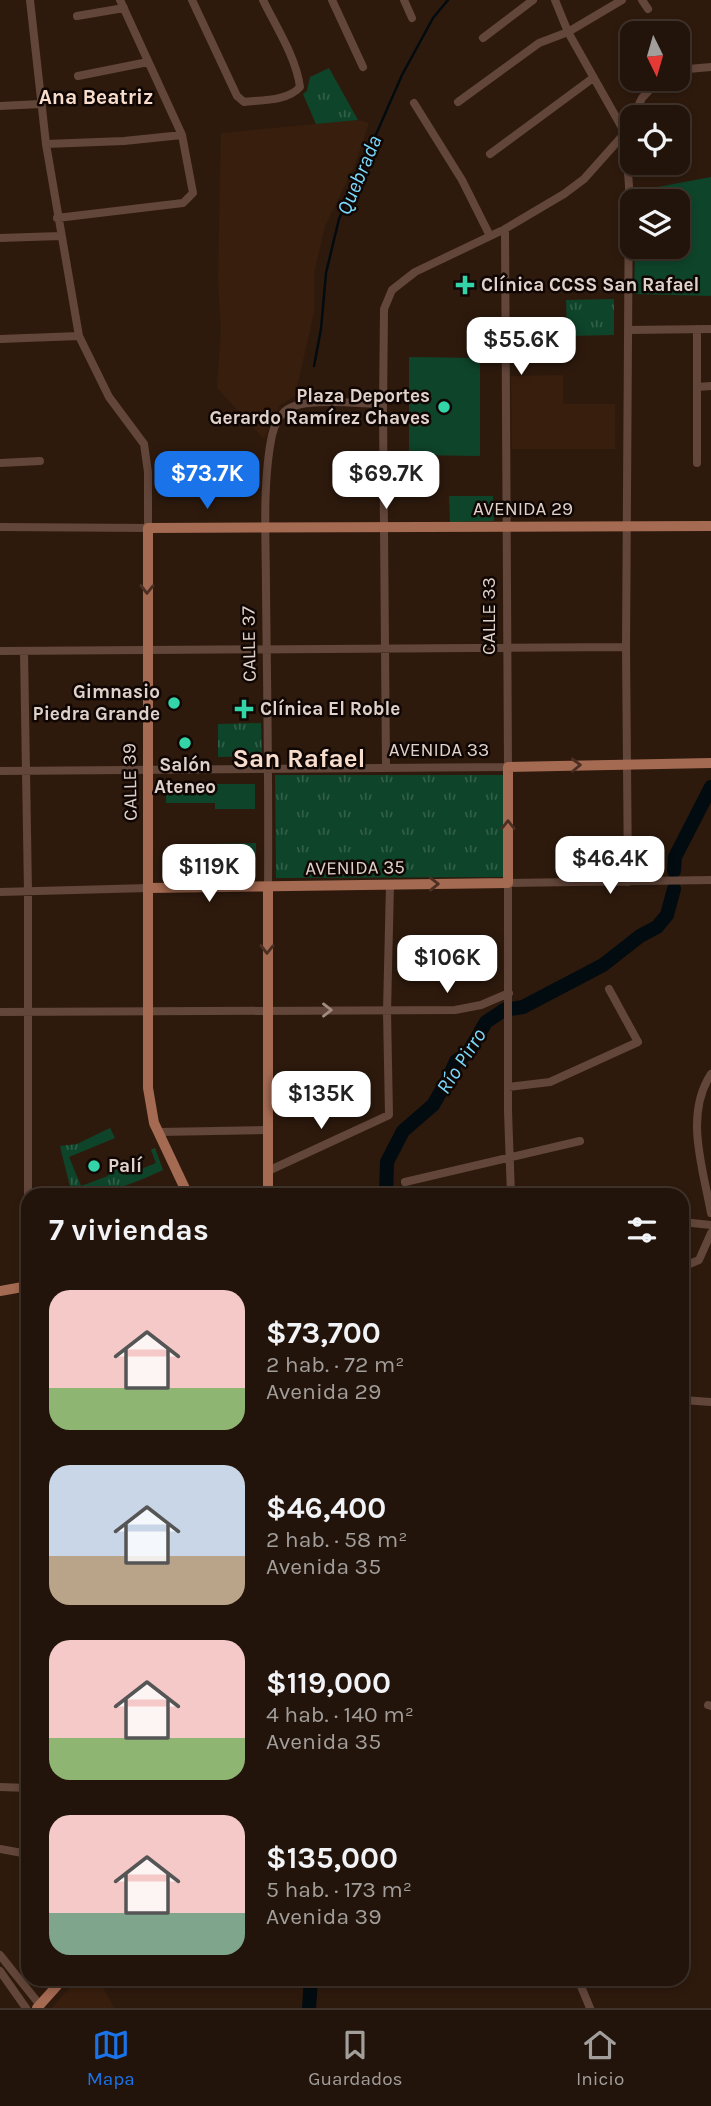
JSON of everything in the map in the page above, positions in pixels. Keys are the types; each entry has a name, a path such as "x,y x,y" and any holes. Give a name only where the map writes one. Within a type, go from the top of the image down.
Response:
{"main road":[{"name":"AVENIDA 29","path":"148,528 711,526"},
{"name":"CALLE 39","path":"148,528 146,651 149,1101 159,1132 185,1188"},
{"name":"AVENIDA 33","path":"508,767 711,763"},
{"name":"CALLE 33","path":"508,767 508,883"},
{"name":"AVENIDA 35","path":"149,888 508,883"},
{"name":"CALLE 37","path":"268,887 268,1188"},
{"path":"0,1291 21,1287"},
{"path":"39,2006 56,1986"}],"street":[{"path":"30,0 46,144 79,335 109,397 144,443 148,472 148,528"},
{"path":"192,0 237,96 244,102 268,100 294,93 300,87 287,49 263,0"},
{"path":"332,0 363,66"},
{"path":"404,0 412,18"},
{"path":"483,38 533,0"},
{"path":"555,0 568,32 620,124"},
{"path":"458,102 539,43 568,32 622,0"},
{"path":"642,0 648,9"},
{"path":"57,218 183,203 192,193 182,135 122,4 77,16"},
{"path":"78,76 148,62"},
{"path":"690,69 711,67"},
{"path":"490,154 593,78"},
{"path":"414,103 462,180 490,236"},
{"path":"0,106 41,104"},
{"path":"46,144 124,141 182,135"},
{"path":"386,768 384,309 392,290 415,272 505,229 564,194 584,179 620,139"},
{"path":"628,175 625,647 628,882"},
{"name":"CALLE 33","path":"505,229 508,767"},
{"path":"0,238 60,236"},
{"path":"697,329 697,463"},
{"path":"628,330 711,329"},
{"path":"0,339 79,335"},
{"path":"697,387 711,386"},
{"name":"CALLE 37","path":"268,887 266,527 272,437 282,414 291,406 383,404"},
{"path":"0,463 40,461"},
{"name":"AVENIDA 29","path":"0,527 148,528"},
{"path":"0,651 625,647"},
{"path":"24,651 28,891 28,1188"},
{"name":"AVENIDA 33","path":"0,771 508,767"},
{"name":"AVENIDA 35","path":"508,883 711,880"},
{"name":"CALLE 33","path":"508,883 510,1188"},
{"path":"268,1171 388,1116 390,885"},
{"name":"AVENIDA 35","path":"0,892 149,888"},
{"path":"508,1087 550,1082 638,1041 609,989"},
{"path":"0,1012 467,1009 509,998"},
{"path":"711,1074 699,1099 697,1113 697,1135 711,1213"},
{"path":"159,1132 267,1130"},
{"path":"405,1182 580,1141"},
{"path":"689,1223 711,1225"},
{"path":"689,1264 699,1260 711,1233"},
{"path":"689,1400 711,1402"},
{"path":"0,1787 21,1788"},
{"path":"0,1849 21,1853"},
{"path":"0,1955 21,1982"},
{"path":"0,1971 26,2008"},
{"path":"24,1986 39,2006"},
{"path":"581,1986 590,2008"}],"shaded area":[{"path":"358,120 369,123 354,167 325,226 314,273 314,312 295,396 280,405 264,439 217,388 221,332 218,279 221,133"},
{"path":"563,375 563,404 615,404 615,449 512,449 511,376"},
{"path":"71,1986 103,1986 114,2008 52,2008"}],"green space":[{"path":"329,68 358,120 316,124 303,94 307,91 310,77"},
{"path":"711,177 711,296 634,294 635,259 690,259 690,189 647,189"},
{"path":"614,299 614,335 567,336 566,300"},
{"name":"Plaza Deportes Gerardo Ramírez Chaves","path":"409,357 480,358 480,456 409,455"},
{"path":"449,496 493,496 494,521 450,522"},
{"path":"261,723 262,756 218,757 218,724"},
{"path":"275,775 503,775 504,877 276,878"},
{"path":"166,784 255,784 255,809 215,809 215,803 166,803"},
{"path":"256,843 256,869 167,870 167,850 208,849 209,844"},
{"path":"110,1128 115,1138 69,1157 81,1186 108,1176 108,1173 123,1166 126,1175 156,1163 151,1150 155,1148 163,1170 119,1188 70,1188 60,1146 77,1144"}],"waterway":[{"name":"Quebrada","path":"314,366 321,329 326,273 339,219 402,75 433,18 448,0"},
{"name":"Río Pirro","path":"674,871 675,857 711,787"},
{"name":"Río Pirro","path":"386,1188 387,1162 403,1131 433,1105 456,1061 468,1053 486,1022 504,1010 523,1007 603,965 640,936 657,927 667,915 674,889"},
{"name":"Río Pirro","path":"309,2008 311,1986"}],"place":[{"name":"Clínica CCSS San Rafael","path":"465,285"},
{"name":"Plaza Deportes Gerardo Ramírez Chaves","path":"444,407"},
{"name":"Gimnasio Piedra Grande","path":"174,703"},
{"name":"Clínica El Roble","path":"244,709"},
{"name":"Salón Ateneo","path":"185,743"},
{"name":"Palí","path":"94,1166"}],"district":[{"name":"Ana Beatriz","path":"96,97"},
{"name":"San Rafael","path":"299,758"}]}
